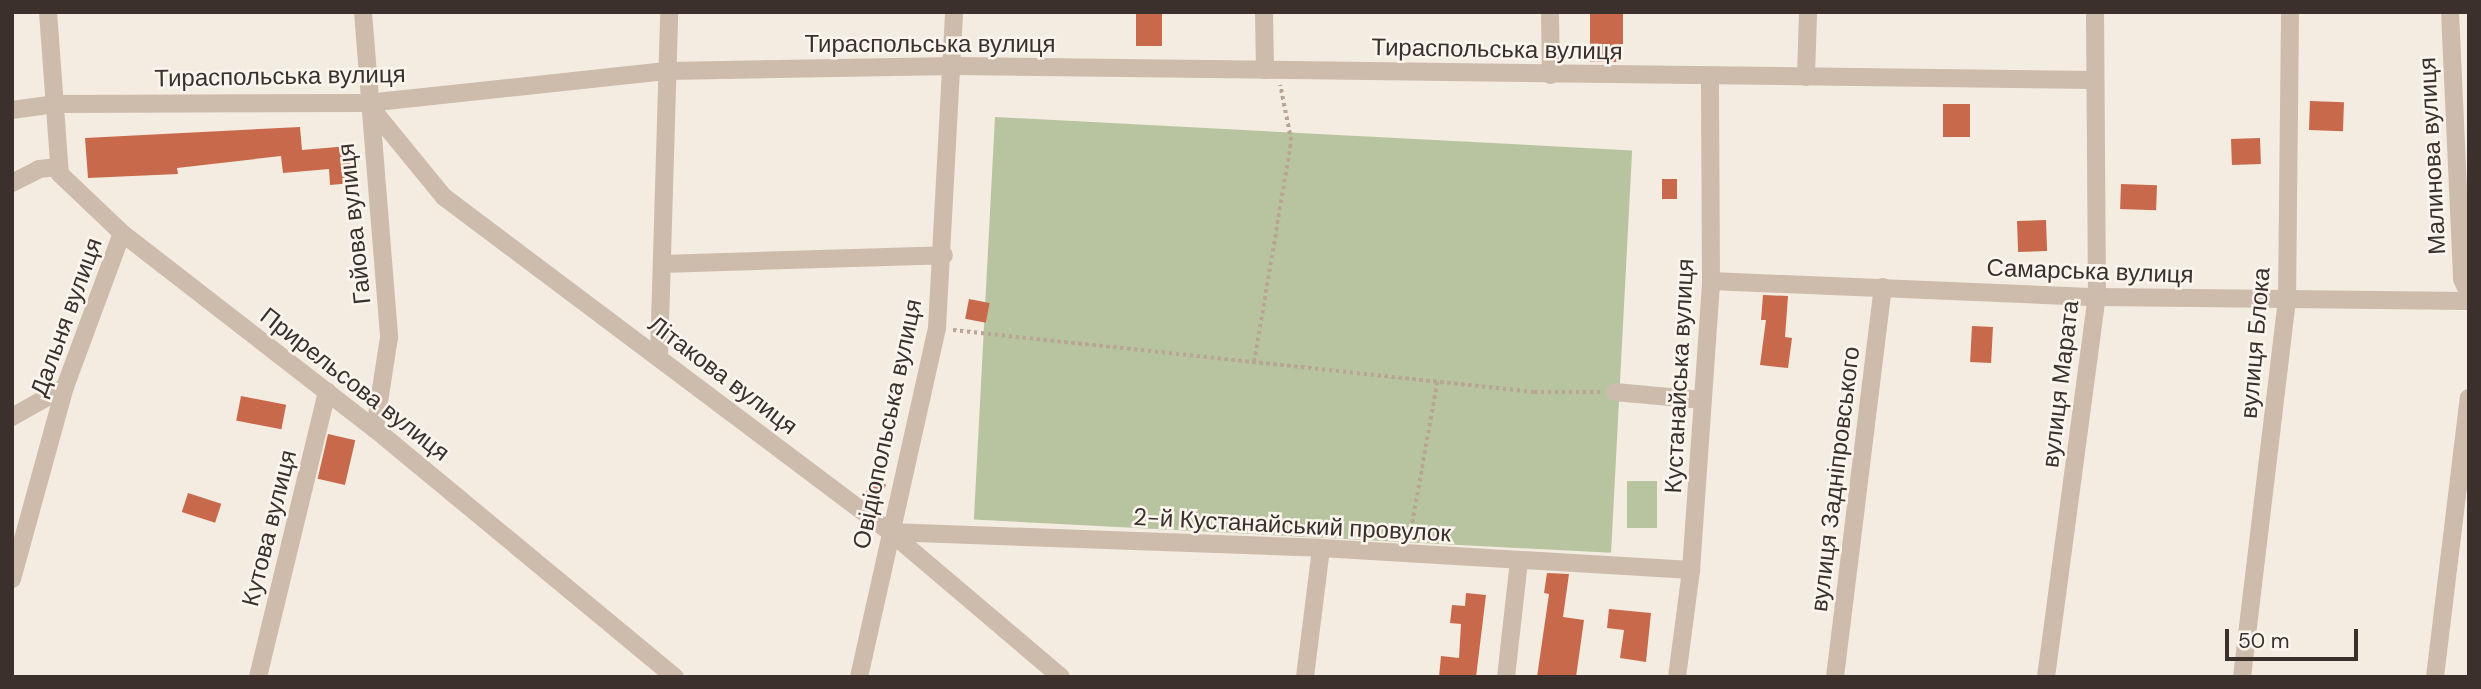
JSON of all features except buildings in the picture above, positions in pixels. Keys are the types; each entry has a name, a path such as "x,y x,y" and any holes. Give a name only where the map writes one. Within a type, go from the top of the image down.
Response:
{"street":[{"path":"12,183 39,169 59,167 48,12"},
{"name":"Гайова вулиця","path":"363,12 367,103 389,337 376,429"},
{"path":"659,357 669,12"},
{"name":"Овідіопольська вулиця","path":"859,677 937,328 944,255 954,66 954,12"},
{"path":"1264,12 1271,70"},
{"path":"1550,12 1551,75"},
{"path":"1806,77 1808,12"},
{"name":"вулиця Марата","path":"2046,677 2097,297 2095,12"},
{"name":"вулиця Блока","path":"2242,677 2287,301 2290,12"},
{"name":"Малинова вулиця","path":"2450,12 2462,279 2469,295"},
{"name":"Тираспольська вулиця","path":"12,110 55,104 367,103 668,71 954,66 2095,80"},
{"name":"Кустанайська вулиця","path":"1677,677 1691,570 1710,281 1710,77"},
{"name":"Літакова вулиця","path":"367,103 444,197 890,532 1061,677"},
{"name":"Прирельсова вулиця","path":"59,167 60,174 122,233 376,429 675,677"},
{"name":"Дальня вулиця","path":"12,579 65,387 122,233"},
{"path":"662,264 944,255"},
{"name":"Самарська вулиця","path":"1710,281 2097,297 2469,301"},
{"name":"вулиця Задніпровського","path":"1835,677 1883,287"},
{"path":"12,417 65,387"},
{"name":"Кутова вулиця","path":"258,677 327,391"},
{"path":"1615,392 1703,400"},
{"path":"2435,677 2469,398"},
{"name":"2-й Кустанайський провулок","path":"890,532 1321,548 1691,570"},
{"path":"1305,677 1321,548"},
{"path":"1506,677 1519,561"}],"path":[{"path":"1254,362 1291,141 1271,70"},
{"path":"937,328 1534,392 1615,392"},
{"path":"1412,523 1437,382"}],"green space":[{"path":"995,117 1632,150 1611,553 974,519"},
{"path":"1627,481 1657,481 1657,528 1627,528"}]}
